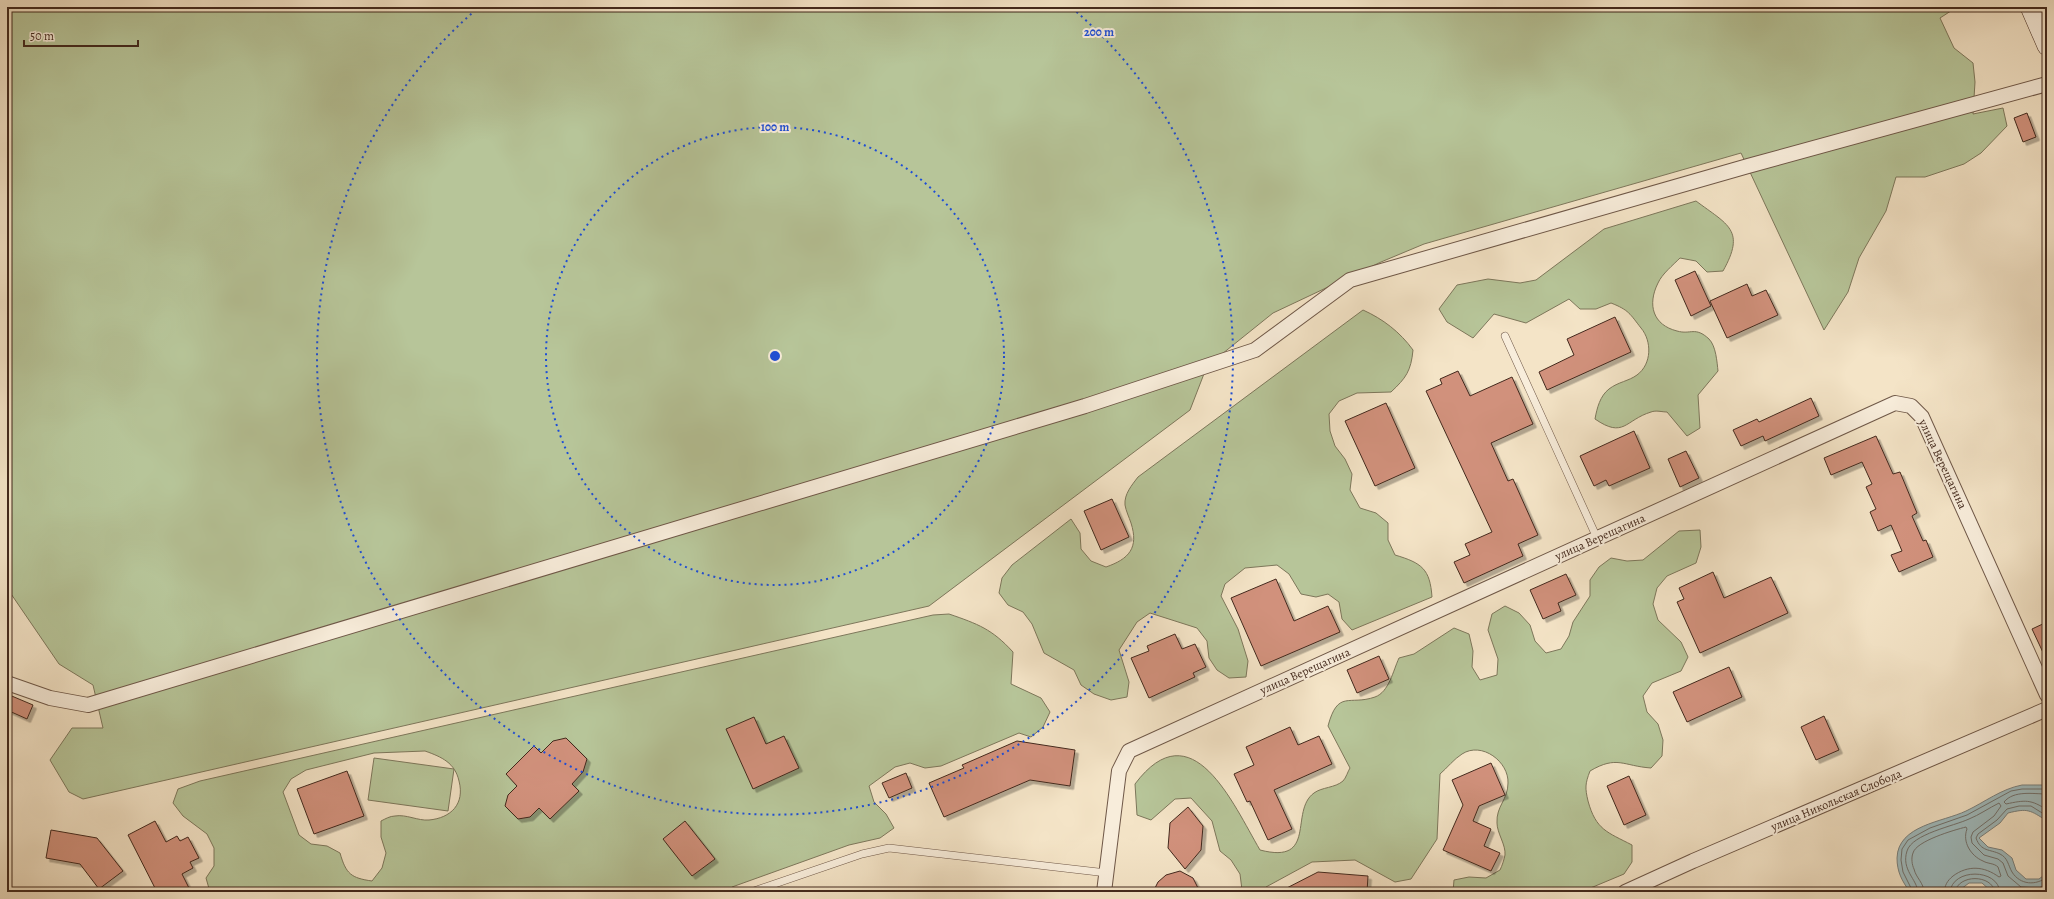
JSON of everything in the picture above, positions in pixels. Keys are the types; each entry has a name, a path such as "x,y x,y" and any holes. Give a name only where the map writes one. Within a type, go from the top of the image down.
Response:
{"street":[{"path":"2030,7 2047,46"},
{"path":"7,683 50,698 88,705 1085,406 1255,350 1350,280 1748,166 2047,84"},
{"name":"улица Верещагина","path":"1104,892 1119,771 1129,751 1895,403 1911,406 1922,417 2047,695"},
{"name":"улица Никольская Слобода","path":"1625,892 1693,861 2047,709"}],"lane":[{"path":"1506,336 1597,538"},
{"path":"751,892 862,854 889,848 1107,873"}],"green space":[{"path":"7,7 1957,7 1940,18 1954,48 1973,63 1975,82 1973,114 2003,108 2007,126 1981,153 1964,164 1925,177 1896,177 1886,211 1859,258 1848,292 1824,330 1741,153 1424,244 1381,262 1273,313 1207,366 1190,410 929,606 83,799 69,792 50,760 72,728 103,728 93,685 59,664 7,588"},
{"path":"1696,201 1717,216 1730,230 1733,237 1733,246 1730,257 1723,271 1707,272 1696,261 1680,258 1662,276 1653,299 1654,313 1662,324 1677,331 1700,333 1709,339 1715,350 1718,371 1698,395 1700,428 1687,436 1667,412 1657,411 1642,415 1619,428 1605,425 1595,419 1599,402 1603,395 1612,387 1637,375 1646,365 1648,359 1649,346 1645,333 1626,310 1611,303 1596,309 1580,309 1569,299 1526,323 1494,314 1473,338 1447,322 1439,309 1457,285 1488,279 1520,283 1536,280 1604,229"},
{"path":"1363,310 1391,327 1403,337 1413,350 1411,363 1407,374 1391,392 1357,393 1339,401 1329,414 1330,431 1335,446 1345,459 1352,474 1350,490 1360,508 1376,513 1388,523 1388,540 1395,555 1412,561 1423,568 1429,580 1432,597 1352,630 1342,619 1339,602 1328,594 1316,597 1301,594 1289,574 1277,565 1245,568 1225,584 1221,596 1238,629 1248,661 1246,677 1229,678 1217,670 1209,658 1207,641 1197,628 1150,613 1137,622 1119,650 1129,682 1127,697 1111,700 1094,694 1081,685 1074,670 1044,653 1032,624 1023,612 1008,605 999,593 1002,578 1012,565 1071,519 1080,533 1081,549 1091,561 1106,567 1121,560 1133,546 1133,532 1125,507 1125,501 1129,490 1138,477"},
{"path":"1700,530 1701,547 1696,563 1667,576 1657,588 1653,604 1658,620 1681,642 1688,657 1681,671 1652,683 1643,696 1647,712 1658,724 1663,740 1662,756 1651,768 1614,762 1599,766 1590,771 1586,783 1591,811 1599,824 1609,833 1632,845 1632,862 1624,874 1581,892 1453,892 1454,880 1469,877 1486,878 1500,870 1505,855 1504,847 1498,831 1497,817 1506,794 1508,783 1507,775 1499,761 1486,752 1478,750 1462,754 1440,774 1437,839 1411,879 1395,882 1355,860 1312,862 1266,887 1262,892 1247,892 1242,890 1240,874 1231,860 1220,851 1212,821 1191,798 1175,799 1151,820 1137,815 1135,784 1156,763 1175,756 1192,759 1209,771 1224,789 1260,850 1278,853 1289,850 1296,843 1307,801 1317,791 1336,785 1343,781 1350,768 1328,726 1332,714 1340,703 1375,697 1380,694 1387,686 1399,658 1414,654 1454,628 1469,634 1473,651 1472,667 1480,680 1497,675 1498,659 1488,630 1492,614 1505,606 1519,613 1530,625 1535,641 1546,653 1561,649 1569,636 1573,622 1590,596 1590,580 1599,567 1611,558 1627,561 1643,560 1679,531"},
{"path":"949,614 984,628 998,638 1013,652 1011,684 1041,698 1050,712 1043,727 1031,737 1019,733 941,766 925,768 910,763 895,767 869,786 874,802 886,814 894,828 880,838 849,845 732,887 732,892 210,892 206,878 214,866 214,848 207,834 183,816 173,803 178,789 200,781 933,615","holes":["425,751 442,758 451,765 457,775 460,789 458,803 450,813 437,819 421,820 408,817 391,816 381,821 381,837 386,853 382,868 372,881 350,874 340,853 327,846 311,844 299,835 283,792 291,779 306,770 374,753"]},
{"path":"374,758 454,769 448,811 368,800"}],"water":[{"path":"2022,785 2047,785 2047,821 2037,814 2025,810 2008,813 2000,823 1979,838 1988,847 2002,850 2012,858 2016,870 2026,879 2039,879 2047,873 2047,892 1992,892 1982,883 1969,883 1957,892 1910,892 1900,876 1897,863 1899,847 1905,838 1923,826 1966,811 2007,789"}],"building":[{"path":"2027,113 2036,137 2023,142 2014,118"},
{"path":"1695,271 1711,306 1691,316 1675,280"},
{"path":"1747,284 1752,296 1766,290 1778,315 1727,338 1710,301"},
{"path":"1615,317 1631,352 1547,390 1539,372 1574,355 1567,339"},
{"path":"1458,371 1470,396 1512,377 1533,424 1491,443 1508,481 1513,479 1538,535 1518,544 1523,556 1464,583 1454,562 1470,555 1465,544 1492,532 1426,391 1442,384 1440,379"},
{"path":"1811,398 1819,416 1765,441 1763,436 1741,446 1733,430 1757,419 1759,422"},
{"path":"1386,403 1415,468 1375,486 1345,421"},
{"path":"1634,431 1650,468 1609,486 1606,480 1594,486 1580,456"},
{"path":"1876,436 1893,474 1900,472 1917,513 1912,516 1923,541 1926,540 1933,557 1899,572 1891,555 1902,551 1891,525 1878,531 1870,512 1876,509 1866,487 1872,484 1862,462 1831,475 1824,458"},
{"path":"1686,451 1699,478 1680,487 1668,459"},
{"path":"1112,499 1129,537 1101,550 1084,511"},
{"path":"1713,572 1724,598 1771,577 1788,613 1700,653 1677,602 1684,599 1679,588"},
{"path":"1566,574 1576,595 1558,603 1561,611 1543,619 1530,590"},
{"path":"1276,579 1294,621 1328,606 1340,632 1261,666 1231,598"},
{"path":"2047,622 2047,661 2032,629"},
{"path":"1175,634 1182,649 1195,644 1206,667 1193,673 1195,677 1149,698 1131,658 1149,651 1147,646"},
{"path":"1379,656 1389,679 1357,693 1347,670"},
{"path":"1729,667 1742,697 1687,722 1673,692"},
{"path":"7,694 33,705 27,719 7,710"},
{"path":"1824,716 1839,750 1816,760 1801,727"},
{"path":"754,717 766,744 784,736 799,768 753,789 726,729"},
{"path":"1290,727 1298,745 1319,736 1332,764 1274,790 1292,829 1268,840 1250,801 1247,802 1234,774 1254,765 1246,747"},
{"path":"566,738 587,759 583,772 572,784 579,791 550,819 539,808 530,817 518,819 505,806 508,795 517,786 506,774 534,746 541,753 553,741"},
{"path":"1017,741 1075,750 1070,786 1030,780 944,817 929,783 964,768 962,765"},
{"path":"1491,763 1505,795 1479,806 1473,821 1491,829 1484,846 1500,853 1491,871 1443,850 1463,805 1452,780"},
{"path":"347,771 364,816 314,834 297,789"},
{"path":"906,773 912,788 889,798 882,783"},
{"path":"1629,776 1646,815 1624,825 1607,786"},
{"path":"1188,807 1203,826 1201,850 1185,869 1168,848 1170,823"},
{"path":"155,821 166,842 177,836 180,841 188,837 199,858 190,862 193,868 182,874 191,892 157,892 128,835"},
{"path":"685,821 715,859 692,876 663,839"},
{"path":"51,830 97,838 123,871 99,889 80,864 46,858"},
{"path":"1180,871 1193,878 1200,892 1153,892 1158,882 1166,875"},
{"path":"1318,872 1368,876 1367,892 1279,892"}]}
